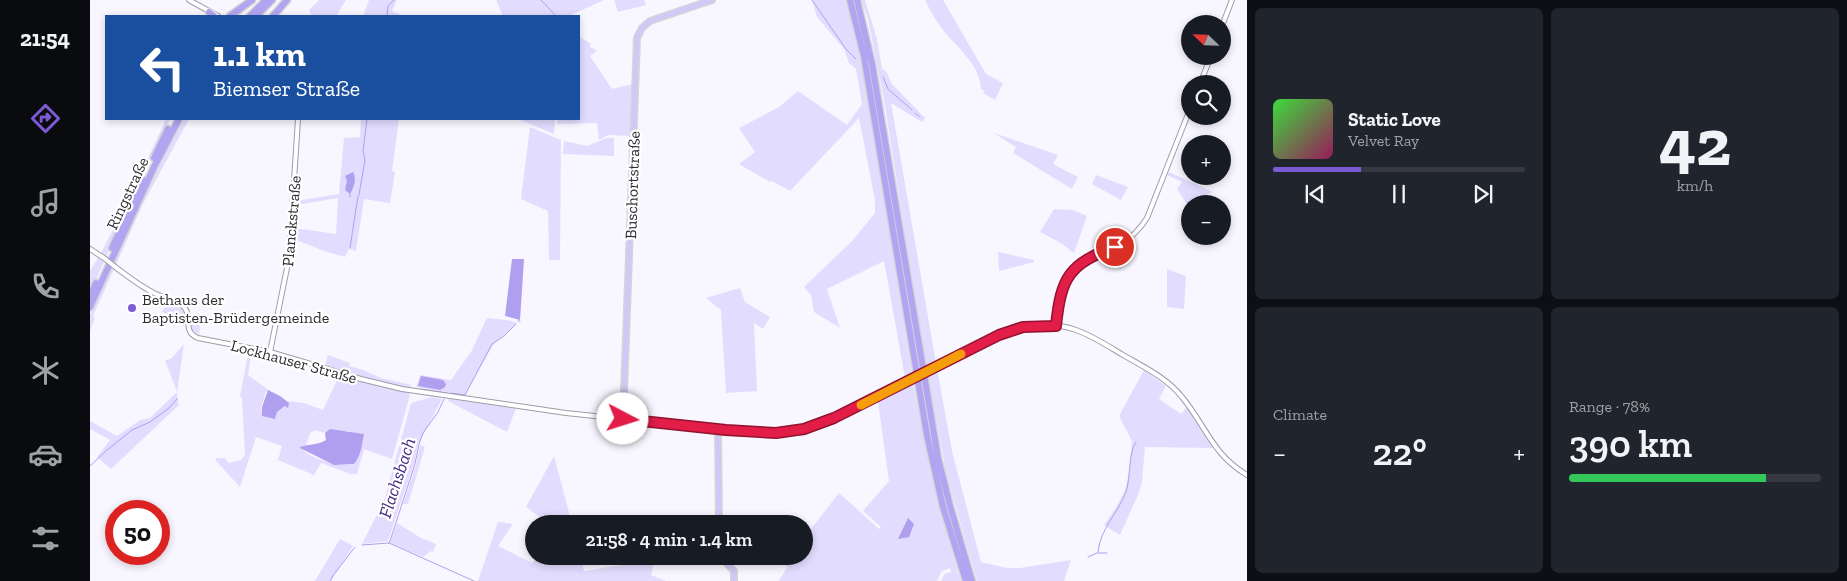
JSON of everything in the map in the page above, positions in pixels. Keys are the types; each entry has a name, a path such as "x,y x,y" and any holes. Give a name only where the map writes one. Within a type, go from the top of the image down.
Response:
{"highway":[{"path":"231,15 252,0"},
{"path":"251,15 266,0"},
{"path":"257,15 272,0"},
{"path":"274,15 288,0"},
{"path":"850,0 864,56 927,435 946,515 966,581"},
{"path":"857,0 872,64 938,458 972,581"},
{"path":"238,15 242,7"},
{"name":"Ringstraße","path":"90,297 158,149 175,120"},
{"name":"Ringstraße","path":"90,307 176,120"}],"main road":[{"name":"Buschortstraße","path":"623,419 637,38 642,28 650,21 712,0"},
{"path":"623,419 721,428 718,515"},
{"path":"728,565 734,571 734,581"}],"street":[{"path":"189,0 214,15"},
{"path":"1226,15 1232,0"},
{"name":"Planckstraße","path":"270,352 290,258 298,120"},
{"path":"1056,326 1061,291 1072,272 1086,259 1127,240 1144,222 1183,125"},
{"name":"Lockhauser Straße","path":"90,248 152,292 182,305 187,313 188,330 193,336 270,352 386,386 537,409 623,419"},
{"path":"721,428 776,433 814,427 1010,330 1032,326 1056,326 1076,330 1092,338 1165,381 1183,398 1221,454 1247,475"}],"shaded area":[{"path":"319,0 346,0 337,15 312,15 309,10"},
{"path":"369,0 397,0 392,11 402,15 363,15"},
{"path":"496,0 604,0 571,15 503,15"},
{"path":"614,0 644,0 646,5 618,12"},
{"path":"812,0 845,0 855,32 869,106 912,374 905,378 884,261 827,289 840,328 814,312 811,295 804,287 852,241 875,213 875,200 859,118 790,191 739,164 755,152 739,128 779,107 798,91 847,125 862,104 856,69 849,63 844,49 817,17"},
{"path":"861,0 865,0 877,39 882,69 886,71 892,84 925,118 922,122 891,103 936,363 926,368 885,106 868,19"},
{"path":"925,0 943,0 986,74 1003,83 995,100 983,93 984,90 981,89 977,72 967,57 940,27"},
{"path":"580,37 597,51 590,56 612,89 633,84 631,136 608,135 599,140 597,123 557,124 558,120 580,120"},
{"path":"166,120 170,120 146,167 144,176 106,257 101,253"},
{"path":"182,120 188,120 143,204 93,316 95,318 90,331 90,315 144,193"},
{"path":"361,120 399,120 392,171 395,172 390,203 364,199 356,251 349,249 345,257 294,239 294,228 336,234 338,198 296,205 296,201 339,194 344,138 360,137"},
{"path":"520,120 555,120 554,134"},
{"path":"530,127 561,140 560,260 549,260 548,211 521,199"},
{"path":"994,133 1058,155 1053,164 1078,177 1072,189 1013,153 1016,147"},
{"path":"607,138 614,138 614,156 563,154 564,141 587,146"},
{"path":"353,172 355,177 350,194 345,190 347,181 345,176"},
{"path":"1169,172 1181,177 1181,182 1167,175"},
{"path":"1096,175 1128,187 1121,200 1092,184"},
{"path":"1181,183 1181,185 1198,185 1213,192 1206,195 1181,195 1177,189"},
{"path":"1054,209 1073,210 1087,216 1074,253 1061,243 1040,232"},
{"path":"998,252 1034,260 1034,262 999,271"},
{"path":"98,258 104,262 90,293 90,271"},
{"path":"512,259 524,259 520,320 505,316"},
{"path":"1167,269 1186,276 1184,309 1167,307"},
{"path":"740,288 745,302 770,317 763,329 754,323 757,391 726,393 721,310 706,298"},
{"path":"170,302 181,308 185,320 162,312 165,306 168,307"},
{"path":"189,317 201,317 199,336 191,330"},
{"path":"487,318 517,323 493,345 465,395 416,387 420,375 451,380 471,352"},
{"path":"184,344 177,392 165,360 171,359"},
{"path":"249,349 252,349 248,375 270,391 266,391 261,408 263,416 275,419 277,412 289,404 288,401 304,403 323,410 340,374 408,392 410,395 392,459 364,449 357,474 350,474 321,463 314,475 278,460 282,446 256,437 240,487 216,461 216,458 225,458 229,463 241,460 245,455 242,398 240,396","holes":["330,429 362,433 361,447 354,464 326,462 311,456 300,447 306,445 310,433 315,430 325,433"]},
{"path":"328,355 350,363 349,366 381,378 412,385 408,388 386,383 325,365"},
{"path":"937,369 952,451 981,562 1007,568 1020,568 1071,560 1064,581 977,581 947,477 927,373"},
{"path":"1144,370 1166,386 1159,399 1181,414 1187,407 1214,448 1145,447 1142,482 1120,535 1104,525 1125,490 1129,472 1132,441 1119,416"},
{"path":"421,376 443,380 446,384 445,387 440,390 418,386"},
{"path":"913,381 934,482 961,581 941,581 944,574 951,572 950,568 942,571 937,581 779,580 788,567 785,565 813,565 813,526 839,493 879,529 881,527 863,511 889,481 878,402 801,437 800,432 822,426"},
{"path":"268,390 289,403 288,408 285,406 277,412 275,419 262,416 262,407"},
{"path":"177,392 179,405 111,469 97,457 110,440 90,429 90,421 117,436 140,420 150,418"},
{"path":"432,397 442,399 418,445 414,464 388,541 362,544 384,501 411,403"},
{"path":"449,399 516,408 507,432 448,401"},
{"path":"330,429 364,434 360,454 354,464 334,465 300,448 326,440 325,433"},
{"path":"420,445 425,447 408,504 403,504 416,465"},
{"path":"554,456 570,515 537,515 526,507"},
{"path":"908,518 914,524 909,537 898,539"},
{"path":"498,522 513,524 498,546 525,560 525,565 582,565 584,571 622,565 653,565 651,575 666,581 478,581"},
{"path":"397,523 421,538 436,544 433,552 431,551 423,557 390,543"},
{"path":"340,539 353,546 331,581 315,581"}],"waterway":[{"path":"387,15 388,6 394,0"},
{"path":"541,0 555,15"},
{"path":"812,0 846,49 856,59"},
{"path":"883,77 888,89 912,110"},
{"path":"915,113 920,117"},
{"path":"359,195 365,160 363,151 367,120"},
{"path":"350,248 358,196"},
{"name":"Flachsbach","path":"451,393 465,395 492,344 504,336 516,324"},
{"path":"627,374 628,355"},
{"path":"627,378 627,389"},
{"path":"422,389 447,393"},
{"path":"90,466 132,430 150,422 169,408 177,399"},
{"name":"Flachsbach","path":"362,545 389,543 415,464 423,433 438,412 444,399"},
{"path":"1098,552 1102,536 1126,492 1132,452 1136,442"},
{"path":"389,543 474,581"},
{"name":"Flachsbach","path":"335,573 355,547"},
{"path":"1088,557 1097,553"},
{"path":"1098,553 1107,553"},
{"name":"Flachsbach","path":"330,581 334,574"}],"slow traffic":[{"path":"861,405 961,354"}],"place":[{"name":"Bethaus der Baptisten-Brüdergemeinde","path":"132,308"}],"route":[{"path":"623,419 726,430 776,433 814,427 1010,330 1038,325 1056,326 1058,303 1068,276 1081,262 1115,247"}]}
